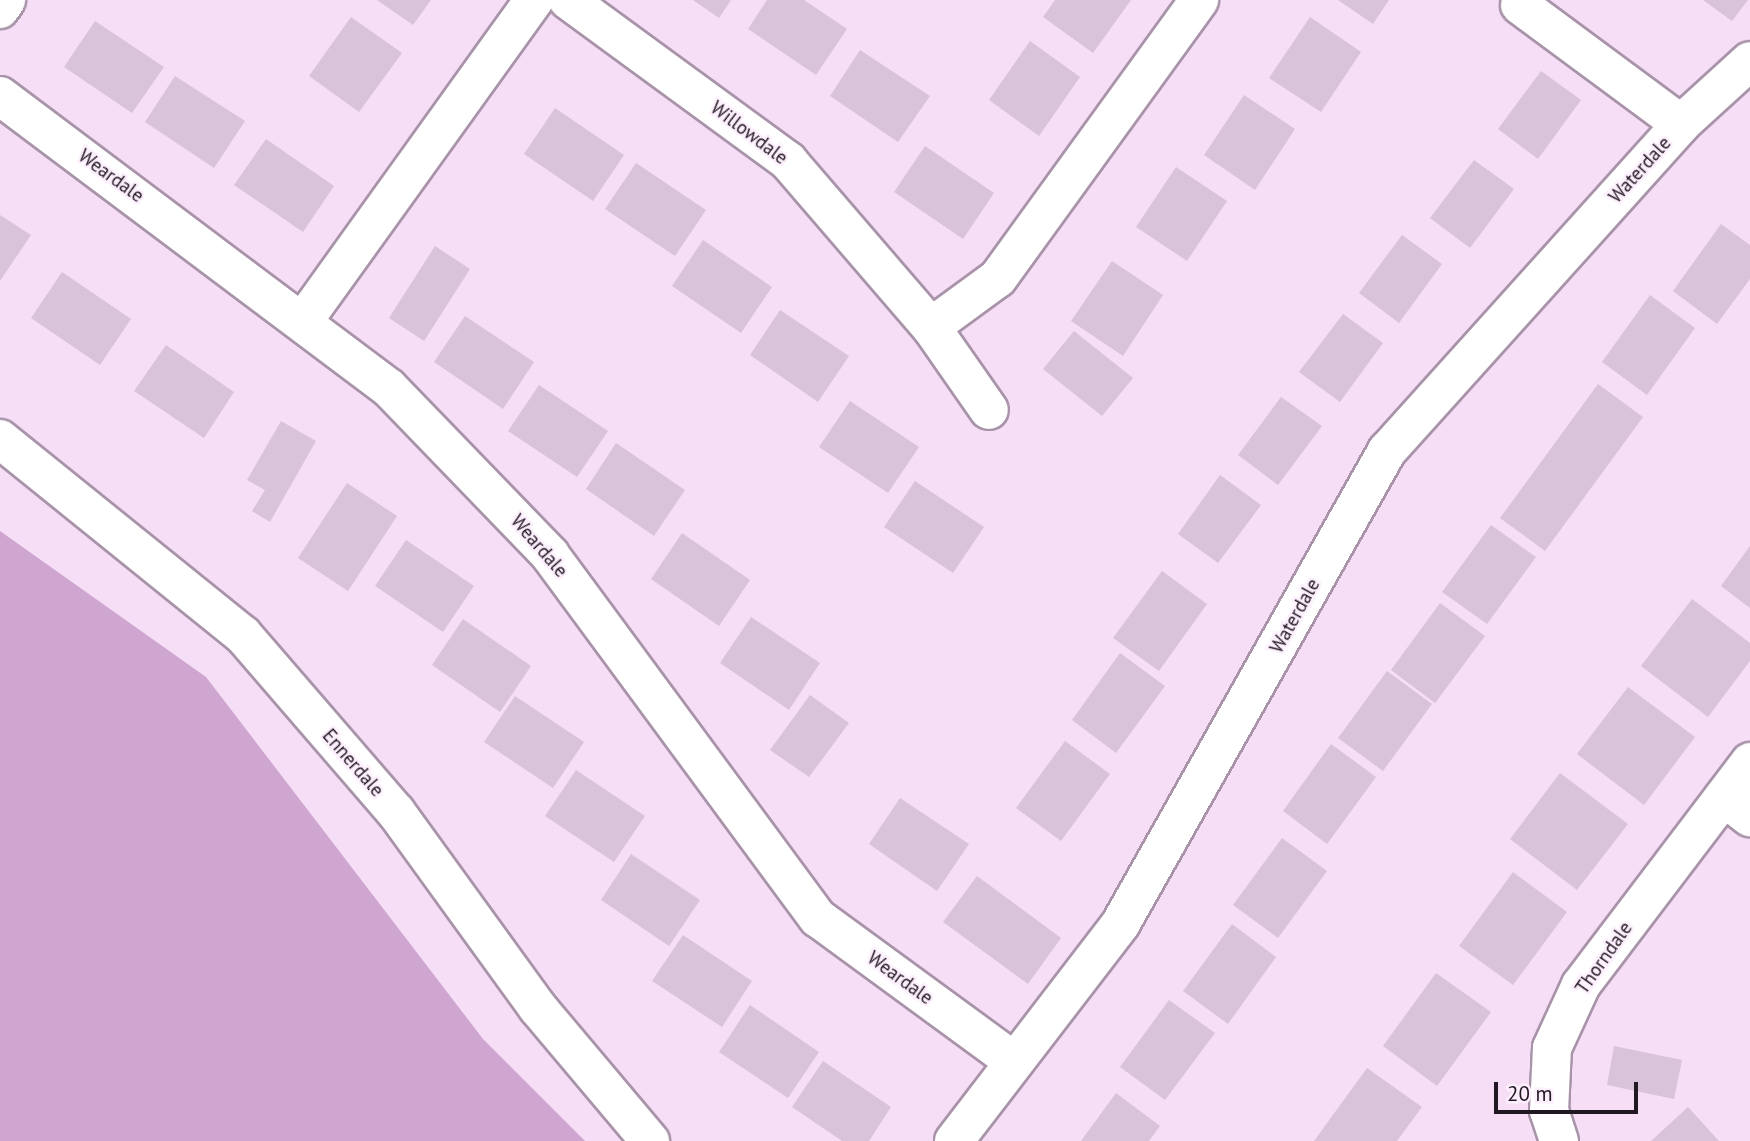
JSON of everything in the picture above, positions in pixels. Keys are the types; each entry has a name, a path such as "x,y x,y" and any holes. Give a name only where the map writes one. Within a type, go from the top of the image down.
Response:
{"street":[{"path":"0,9 6,0"},
{"path":"304,320 534,0"},
{"name":"Willowdale","path":"568,0 788,161 931,327 989,410"},
{"path":"931,327 998,278 1199,0"},
{"name":"Waterdale","path":"1520,5 1681,124"},
{"name":"Waterdale","path":"954,1141 1010,1059 1121,923 1387,452 1681,124 1750,61"},
{"name":"Weardale","path":"0,96 304,320 389,388 550,555 817,918 1010,1059"},
{"name":"Ennerdale","path":"0,439 243,635 396,812 538,1008 649,1141"},
{"name":"Thorndale","path":"1559,1141 1549,1111 1552,1048 1575,998 1737,807 1750,762"}],"shaded area":[{"path":"0,531 206,677 483,1039 585,1141 0,1141"}],"building":[{"path":"377,0 431,0 413,25"},
{"path":"693,0 731,0 719,18"},
{"path":"767,0 804,0 847,29 816,75 748,29"},
{"path":"1055,0 1131,0 1093,53 1043,17"},
{"path":"1338,0 1389,0 1373,24"},
{"path":"1703,0 1748,0 1732,21"},
{"path":"351,17 402,53 359,112 309,76"},
{"path":"1310,17 1361,52 1321,112 1269,78"},
{"path":"95,21 164,67 132,113 64,67"},
{"path":"1030,41 1080,77 1039,136 989,100"},
{"path":"860,50 930,96 898,142 830,96"},
{"path":"1541,71 1581,100 1538,159 1498,129"},
{"path":"175,76 245,121 214,168 145,122"},
{"path":"1244,95 1295,129 1255,190 1204,155"},
{"path":"555,108 624,155 593,201 524,154"},
{"path":"266,139 334,186 303,232 234,185"},
{"path":"925,146 994,193 963,239 894,192"},
{"path":"1474,160 1514,189 1470,248 1430,218"},
{"path":"636,163 706,210 675,256 605,209"},
{"path":"1176,167 1227,201 1187,261 1136,227"},
{"path":"0,215 31,235 0,281"},
{"path":"1721,224 1750,245 1750,279 1717,324 1673,291"},
{"path":"1402,235 1442,264 1399,323 1359,293"},
{"path":"703,240 772,287 741,333 672,286"},
{"path":"435,246 470,269 424,341 389,318"},
{"path":"1112,261 1163,295 1123,356 1071,321"},
{"path":"62,272 131,319 100,365 31,318"},
{"path":"1650,295 1695,328 1647,395 1602,362"},
{"path":"780,310 849,356 818,402 750,355"},
{"path":"1343,314 1383,343 1340,402 1299,372"},
{"path":"465,316 534,362 503,409 434,362"},
{"path":"1074,331 1133,378 1102,416 1043,369"},
{"path":"166,345 234,392 204,438 134,391"},
{"path":"1598,384 1643,417 1545,551 1500,518"},
{"path":"539,385 608,431 577,477 508,431"},
{"path":"1281,397 1322,426 1278,485 1238,455"},
{"path":"850,401 919,447 888,493 819,447"},
{"path":"281,421 316,441 270,522 252,511 265,490 247,480"},
{"path":"616,443 685,490 654,536 586,489"},
{"path":"1220,475 1261,505 1218,563 1178,534"},
{"path":"915,481 984,527 953,573 884,527"},
{"path":"347,483 397,516 348,591 298,558"},
{"path":"1491,525 1536,557 1487,624 1442,592"},
{"path":"682,533 750,580 719,626 651,579"},
{"path":"406,540 474,586 443,632 375,586"},
{"path":"1750,546 1750,608 1721,586"},
{"path":"1162,571 1207,604 1159,671 1113,638"},
{"path":"1692,599 1750,643 1750,661 1708,717 1641,666"},
{"path":"1440,603 1485,636 1435,703 1391,670"},
{"path":"751,617 820,663 789,710 720,663"},
{"path":"463,619 531,666 500,712 432,665"},
{"path":"1120,653 1165,686 1116,753 1072,720"},
{"path":"1387,671 1432,704 1383,771 1338,738"},
{"path":"1628,687 1695,737 1644,805 1577,754"},
{"path":"810,695 849,723 809,777 770,750"},
{"path":"515,696 584,742 553,788 484,742"},
{"path":"1065,741 1110,774 1061,841 1016,808"},
{"path":"1331,744 1376,777 1327,844 1283,811"},
{"path":"576,770 645,816 614,862 545,816"},
{"path":"1560,773 1628,824 1577,890 1510,839"},
{"path":"900,798 969,844 937,891 869,844"},
{"path":"1282,838 1327,871 1278,938 1233,905"},
{"path":"631,854 700,900 669,946 601,900"},
{"path":"1513,872 1567,912 1513,985 1459,946"},
{"path":"977,876 1061,938 1028,984 943,922"},
{"path":"1232,924 1276,957 1228,1024 1183,991"},
{"path":"683,935 752,981 722,1027 652,981"},
{"path":"1436,973 1491,1012 1437,1086 1383,1046"},
{"path":"1169,1000 1215,1033 1165,1100 1120,1067"},
{"path":"750,1005 819,1052 788,1098 719,1052"},
{"path":"1614,1046 1682,1060 1674,1099 1607,1085"},
{"path":"823,1061 891,1107 869,1141 842,1141 792,1107"},
{"path":"1367,1068 1422,1107 1397,1141 1314,1141"},
{"path":"1116,1093 1160,1126 1149,1141 1081,1141"},
{"path":"1688,1107 1719,1141 1651,1141"}]}
